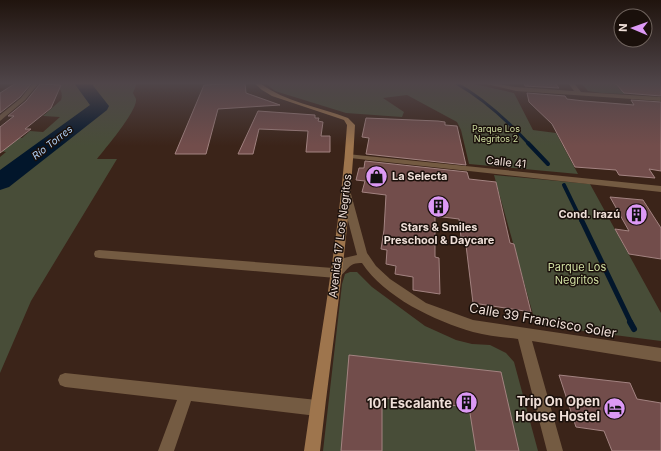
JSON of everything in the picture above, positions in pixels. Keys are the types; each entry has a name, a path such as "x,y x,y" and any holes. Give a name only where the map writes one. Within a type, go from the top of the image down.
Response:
{"street":[{"path":"0,119 18,104"},
{"name":"Avenida 17 Los Negritos","path":"301,104 346,119 351,125 350,156 312,451"},
{"name":"Calle 41","path":"350,156 661,189"},
{"name":"Calle 39 Francisco Soler","path":"345,192 362,254 365,259 372,269 386,282 422,307 473,326 661,355"},
{"path":"100,254 336,273 344,262 352,258 365,259"},
{"path":"524,335 556,451"},
{"path":"66,380 317,408"},
{"path":"166,451 187,394"}],"green space":[{"path":"56,104 135,104 127,120 97,159 117,159 31,301 0,373 0,157 6,152 0,151 11,137 22,138 30,131 43,132 60,117 43,116"},
{"name":"Parque Los Negritos 2","path":"317,104 392,104 404,112 402,117 346,113"},
{"name":"Parque Los Negritos 2","path":"424,104 520,104 533,130 556,133 578,174 469,164 461,130 457,122"},
{"name":"Parque Los Negritos","path":"494,175 590,184 661,313 661,341 536,325"},
{"path":"357,272 372,287 425,326 456,340 472,344 490,345 506,353 514,362 538,451 323,451 342,284 345,274"}],"building":[{"path":"0,104 11,104 0,113"},
{"path":"22,104 53,104 51,108 25,129 31,129 0,153 0,127 14,116 8,116"},
{"path":"196,104 280,105 218,109 206,154 175,154"},
{"path":"531,104 661,104 661,171 649,169 655,178 619,175 616,170 575,167 552,124"},
{"path":"258,111 315,115 315,118 319,118 318,121 323,122 321,136 330,136 330,152 306,152 308,131 259,129 253,154 238,154"},
{"path":"366,118 438,121 445,122 445,125 457,126 466,165 366,154 369,138 362,137"},
{"path":"365,161 467,172 469,179 496,182 510,243 514,244 531,312 473,303 465,237 461,237 459,219 435,216 435,257 439,258 440,294 413,290 413,277 395,274 396,266 386,264 387,250 381,249 384,230 386,195 362,192 365,181 356,180 359,168 364,168"},
{"name":"Cond. Irazú","path":"610,197 643,200 661,228 661,259 629,254 615,229 629,231"},
{"name":"101 Escalante","path":"349,355 501,372 519,451 476,451 469,407 382,398 382,451 341,451"},
{"path":"559,375 630,383 637,399 661,403 661,451 612,451 604,431 576,427"}],"waterway":[{"name":"Río Torres","path":"0,182 100,106 98,104"},
{"path":"487,104 495,110 528,143"},
{"path":"528,143 548,164"},
{"path":"564,185 582,222"},
{"path":"582,221 631,323"},
{"path":"630,322 634,329"}],"place":[{"name":"La Selecta","path":"377,176"},
{"name":"Stars & Smiles Preschool & Daycare","path":"439,207"},
{"name":"Cond. Irazú","path":"636,214"},
{"name":"101 Escalante","path":"467,403"},
{"name":"Trip On Open House Hostel","path":"615,408"}]}
